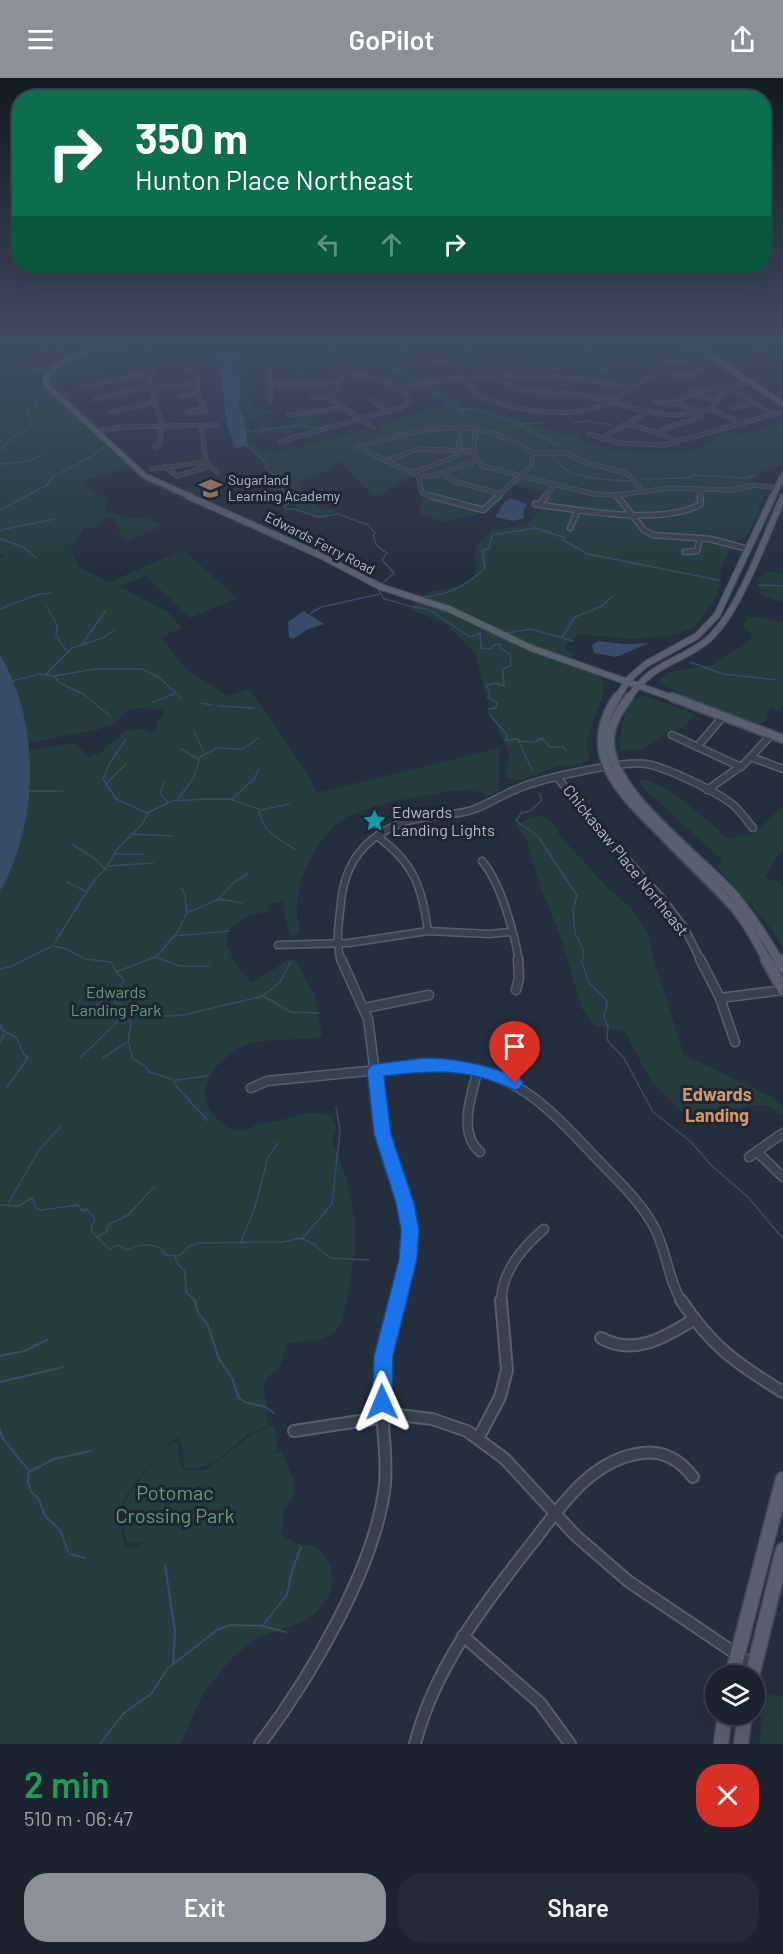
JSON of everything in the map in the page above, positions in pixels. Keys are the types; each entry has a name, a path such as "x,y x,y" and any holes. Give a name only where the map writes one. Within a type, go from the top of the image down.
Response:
{"main road":[{"name":"Edwards Ferry Road","path":"83,419 129,464 157,483 298,544 380,587 449,609 531,648 636,685"},
{"path":"783,475 714,620 697,636 646,664 627,681 611,703 602,727 602,748 628,801 732,905 755,938 783,990"},
{"path":"783,497 728,618 705,642 654,670 636,685 618,710 612,725 610,742 611,767 637,800 722,882 747,910 783,968"},
{"path":"654,670 649,683 668,696"},
{"path":"636,685 770,736 783,744"},
{"path":"636,685 720,720 783,739"},
{"path":"735,1665 783,1479"},
{"path":"754,1665 783,1550"},
{"path":"721,1744 724,1725"},
{"path":"741,1744 744,1725"}],"street":[{"path":"155,447 159,445 162,419"},
{"path":"281,441 360,419 374,428"},
{"path":"602,438 634,419"},
{"path":"657,433 695,419"},
{"path":"731,419 743,424"},
{"path":"589,434 618,443 661,446 761,419"},
{"path":"627,424 657,433 677,443"},
{"path":"97,431 124,427 217,425"},
{"path":"201,426 208,464 216,471"},
{"path":"414,472 454,458 459,450 461,428"},
{"path":"533,453 531,466 483,510 422,493 419,477 414,472 358,447 415,430 461,428 505,433 521,442 533,453 565,453 590,464 623,472 630,476 643,492"},
{"path":"475,429 473,451 476,461 486,468 594,494 617,495 670,488 731,490 747,485 776,488"},
{"path":"386,461 418,449 473,451"},
{"path":"419,477 443,474 463,464 476,461"},
{"path":"165,466 177,476 208,464"},
{"path":"152,469 165,466 208,464"},
{"path":"443,474 454,481 501,494"},
{"path":"554,485 537,505 608,516 693,509 701,504 700,489"},
{"path":"617,495 644,530 653,534 700,538 748,549"},
{"path":"570,528 577,512"},
{"path":"684,552 698,551 700,538"},
{"path":"697,747 720,720"},
{"path":"672,735 741,767"},
{"path":"707,790 741,767 770,736"},
{"path":"751,757 783,769"},
{"path":"260,1744 306,1679 370,1549 382,1506 385,1482 381,1388 383,1360 408,1259 410,1230 405,1203 382,1134 365,1008 344,970 338,943 346,876 359,852 377,836 405,822 472,810 518,789 611,767 653,764 732,804 753,828"},
{"name":"Chickasaw Place Northeast","path":"558,778 591,820 675,915 693,943 720,998 735,1042"},
{"path":"377,836 404,858 416,875 423,894 428,932"},
{"path":"482,861 489,869 511,932 521,980 516,990"},
{"path":"278,945 369,941 428,932 489,934 511,932"},
{"path":"720,998 783,990"},
{"path":"365,1008 429,995"},
{"path":"251,1088 267,1081 438,1064 478,1069 515,1083 539,1099 633,1194 655,1228 674,1289 693,1320 710,1340 738,1365 783,1392"},
{"path":"478,1069 467,1118 472,1145 480,1152"},
{"path":"783,1133 753,1154 783,1177"},
{"path":"479,1437 502,1394 506,1381 507,1355 500,1309 503,1283 517,1254 544,1229"},
{"path":"601,1338 616,1347 639,1346 665,1338 693,1320"},
{"path":"294,1431 383,1417 407,1416 432,1419 479,1437 505,1459 555,1514 628,1581 737,1655 747,1665"},
{"path":"415,1744 431,1694 463,1636 555,1514 592,1474 611,1462 647,1453 673,1456 686,1465 693,1477"},
{"path":"463,1636 540,1703 570,1744"}],"green space":[{"path":"0,419 80,419 139,474 248,523 199,506 123,469 78,482 105,499 107,511 131,519 144,517 164,525 125,543 115,520 106,516 98,528 84,528 71,549 79,567 109,582 183,550 237,598 190,618 146,576 119,586 169,613 182,628 161,637 185,668 228,696 249,689 309,776 316,793 499,748 498,791 488,796 473,791 459,790 407,799 359,812 334,826 314,852 300,885 297,908 300,932 293,936 289,932 283,902 269,904 267,912 237,922 225,939 235,964 252,983 290,959 295,960 314,995 322,1032 321,1037 260,1041 234,1051 211,1074 205,1093 206,1102 220,1122 238,1131 302,1114 317,1113 331,1116 337,1129 332,1141 347,1182 354,1218 354,1254 339,1327 327,1337 287,1344 280,1368 270,1375 264,1384 268,1427 274,1425 278,1449 273,1455 281,1451 294,1481 294,1496 284,1509 281,1534 295,1543 317,1547 330,1564 332,1582 329,1596 316,1612 304,1621 257,1638 232,1658 204,1692 180,1744 0,1744 0,891 27,799 29,751 76,743 89,758 103,751 125,731 145,729 148,732 156,731 164,711 148,707 128,710 113,726 28,743 15,685 0,655 0,559 4,556 0,554","holes":["268,1427 254,1433 206,1470 185,1470 179,1462 178,1444 171,1443 161,1455 172,1440 179,1438 183,1449 184,1468 198,1468 219,1459 255,1431","159,1457 125,1502 123,1511 128,1544 145,1541 135,1549 125,1547 122,1532 122,1507 131,1488"]},
{"path":"85,419 92,419 101,428"},
{"path":"243,419 257,419 246,427 242,423"},
{"path":"266,419 269,419 267,426 279,427 299,419 313,419 311,421 322,428 309,431 296,428 291,430 295,435 291,436 268,431 257,438 257,430"},
{"path":"399,419 515,419 569,436 576,432 585,433 577,438 612,451 685,453 713,444 715,440 709,437 727,432 741,435 783,422 783,465 771,467 752,479 760,489 762,501 748,535 733,543 721,569 720,586 712,604 692,629 667,636 631,639 578,634 565,646 575,654 567,663 594,673 604,683 601,700 588,738 587,747 590,758 581,766 561,766 519,780 505,777 510,755 492,716 476,653 444,623 409,609 429,592 455,587 473,577 476,569 475,553 478,543 493,529 514,527 532,521 550,495 512,484 476,515 444,522 420,514 422,489 416,477 398,483 379,496 362,485 337,461 327,471 298,482 301,490 317,507 342,513 310,515 291,502 281,480 263,467 265,463 246,445 256,444 261,450 275,453 367,429 375,432 382,429 377,425"},
{"path":"767,571 783,573 783,602 760,594 759,578"},
{"path":"748,617 783,623 783,707 776,711 772,707 766,714 767,719 764,722 737,718 659,684 658,682 671,672 713,665 751,640 752,636 743,626"},
{"path":"641,695 685,710 693,715 693,718 681,728 669,731 642,750 620,750 626,712"},
{"path":"640,779 662,787 674,795 728,839 753,834 783,806 783,847 765,877 783,885 783,948 770,927 717,867 723,861 649,793 639,782"},
{"path":"544,816 552,822 560,836 603,883 631,909 647,931 684,1055 771,1097 783,1106 783,1115 765,1105 747,1106 719,1122 702,1120 678,1109 651,1081 625,1032 596,1026 582,1009 562,940 542,891 526,839 516,826 531,817"},
{"path":"770,1694 783,1696 783,1744 759,1744 761,1725 765,1725 765,1701"}],"water":[{"path":"226,419 244,419 242,423 246,427 247,445 236,448"},
{"path":"511,498 527,504 523,511 524,518 513,521 495,517 505,501"},
{"path":"304,611 324,624 308,629 293,639 289,637 288,622"},
{"path":"598,641 624,644 649,643 616,657 594,653 592,645"},
{"path":"0,655 23,711 30,773 28,804 22,835 13,864 0,891"}],"waterway":[{"path":"0,450 16,434 29,428 30,419"},
{"path":"466,419 470,425"},
{"path":"502,419 516,424 543,423"},
{"path":"574,423 586,421 611,425"},
{"path":"254,431 301,425 314,429"},
{"path":"519,425 559,445"},
{"path":"245,431 250,431"},
{"path":"245,444 266,463 266,468 283,484 282,489 291,502 284,506 285,509 294,509 318,517 338,514 368,525 375,533 373,536 377,546 387,553 382,560 394,573 381,585"},
{"path":"0,510 47,485 52,477 91,457 104,447"},
{"path":"0,464 25,462 43,455"},
{"path":"552,455 558,464 575,474 597,479 629,481"},
{"path":"642,479 689,478 692,475 746,478 756,475"},
{"path":"0,530 55,519"},
{"path":"422,597 448,592 464,584 485,568 482,551 489,548 492,535 535,528 565,538 563,540 588,554 718,580"},
{"path":"0,539 23,547 36,558"},
{"path":"759,585 783,586"},
{"path":"378,589 384,599 427,609"},
{"path":"0,609 36,595 51,593"},
{"path":"311,613 321,607 380,594"},
{"path":"563,636 575,617 602,606 612,597"},
{"path":"47,607 57,625 56,636 66,650"},
{"path":"83,643 106,610"},
{"path":"430,610 470,637 480,633 481,648 491,649 494,645 501,644 500,648 510,654 511,665 503,669 504,686 496,683 486,685 490,692 488,697 497,703 496,708 489,709 490,715 507,735 506,740 518,739 532,770"},
{"path":"507,633 531,629 573,641"},
{"path":"45,675 72,648 103,638 114,630"},
{"path":"690,662 723,674 777,680"},
{"path":"45,675 54,676 95,669 142,669 160,678 182,699"},
{"path":"12,681 45,675"},
{"path":"55,676 58,682 83,694 109,715"},
{"path":"153,702 174,694"},
{"path":"201,703 212,705"},
{"path":"218,706 254,708"},
{"path":"194,732 204,752"},
{"path":"178,799 194,777 200,757 217,748 243,749 258,738"},
{"path":"519,741 534,742 542,738 550,747 563,747 566,751"},
{"path":"106,784 103,779 110,763 126,739"},
{"path":"181,749 198,759"},
{"path":"106,784 126,764"},
{"path":"232,799 254,779 259,769"},
{"path":"164,783 160,794 168,802"},
{"path":"106,784 116,799 147,813"},
{"path":"29,791 63,791"},
{"path":"539,793 542,800 530,811 521,813 516,821 538,836 577,896 573,909 575,933 584,952 582,963 589,983 605,998 607,1004 604,1017 608,1027 607,1040 624,1058 653,1112 690,1141 712,1166 749,1198 783,1239"},
{"path":"132,834 149,812 172,801 230,799 259,809 260,817 267,829 295,849"},
{"path":"261,810 289,804"},
{"path":"108,866 117,849 132,834"},
{"path":"132,834 173,836"},
{"path":"72,844 94,858 105,869"},
{"path":"115,854 144,854"},
{"path":"108,866 153,863"},
{"path":"87,892 108,866"},
{"path":"219,899 234,882 248,874"},
{"path":"67,882 87,892"},
{"path":"181,887 185,895 187,912"},
{"path":"55,942 87,892"},
{"path":"116,972 157,956 178,931 187,913 219,899"},
{"path":"219,899 242,903"},
{"path":"174,936 229,931"},
{"path":"52,946 64,948 85,959 111,962 116,972"},
{"path":"0,969 12,966 50,947"},
{"path":"156,957 179,966 209,966"},
{"path":"263,996 280,982 290,963"},
{"path":"116,972 124,980 114,1002 124,1006 126,1009"},
{"path":"126,1009 127,1012 151,1017 183,1015 263,996"},
{"path":"263,996 291,1012 320,1013"},
{"path":"90,1010 104,1000 115,998"},
{"path":"80,1058 117,1022 126,1009"},
{"path":"129,1013 131,1026 128,1040 133,1059 145,1066 149,1072 174,1080 177,1087 208,1121"},
{"path":"0,1023 2,1030 17,1038 24,1055 28,1057 7,1088"},
{"path":"0,1044 4,1034"},
{"path":"102,1058 126,1043"},
{"path":"176,1080 207,1076"},
{"path":"303,1238 332,1204 340,1130 336,1107"},
{"path":"8,1204 39,1150 61,1126"},
{"path":"241,1242 255,1207 268,1157 278,1143"},
{"path":"98,1237 107,1231 108,1225 128,1215 155,1186"},
{"path":"0,1205 18,1206 32,1198 36,1208 41,1210 78,1205 82,1211 87,1209 95,1219 91,1228 92,1232 110,1250 117,1245 128,1250 136,1246 148,1245 161,1248 165,1255 179,1256 188,1247 198,1243 283,1242 301,1238 315,1245 330,1258 369,1260"},
{"path":"175,1256 177,1263 185,1271 186,1292 195,1301"},
{"path":"195,1301 198,1313 208,1325 219,1359 232,1378 239,1398 245,1402 265,1407 274,1413"},
{"path":"0,1356 24,1351 47,1340"},
{"path":"0,1382 63,1367"},
{"path":"0,1429 2,1437 29,1471 28,1481 31,1492 39,1499 45,1516 60,1530 68,1552"},
{"path":"31,1471 54,1459 91,1451"},
{"path":"263,1625 287,1595 292,1571 301,1547"},
{"path":"70,1554 85,1558"},
{"path":"165,1565 175,1631 173,1664"},
{"path":"173,1664 217,1630 230,1625 262,1626 286,1632"},
{"path":"100,1744 124,1713 151,1694 173,1664"}],"place":[{"name":"Sugarland Learning Academy","path":"210,488"},
{"name":"Edwards Landing Lights","path":"374,821"}],"district":[{"name":"Edwards Landing","path":"717,1105"}],"route":[{"path":"382,1402 381,1371 408,1259 410,1230 405,1203 382,1134 375,1071 438,1064 464,1066 488,1072 515,1083"}],"park label":[{"name":"Edwards Landing Park","path":"116,1001"},
{"name":"Potomac Crossing Park","path":"175,1504"}]}
